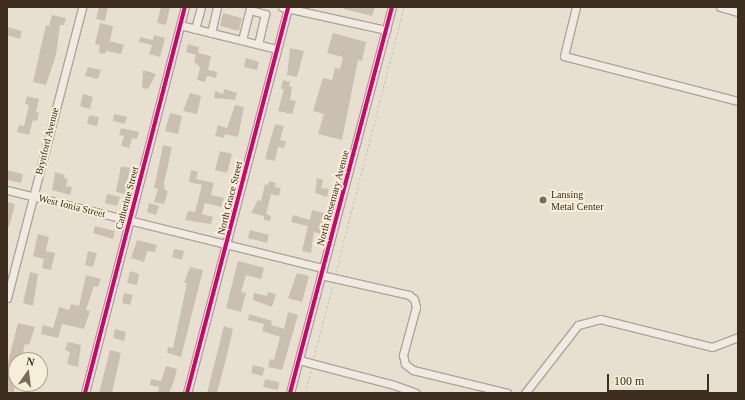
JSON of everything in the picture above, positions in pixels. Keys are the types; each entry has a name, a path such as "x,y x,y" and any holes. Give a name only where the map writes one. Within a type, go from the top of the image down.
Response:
{"street":[{"name":"Brynford Avenue","path":"7,298 82,7"},
{"name":"Catherine Street","path":"85,393 185,7"},
{"path":"195,29 201,7"},
{"path":"211,33 217,7"},
{"path":"286,7 386,30"},
{"name":"North Grace Street","path":"187,393 277,48 286,7"},
{"name":"North Rosemary Avenue","path":"290,393 392,7"},
{"path":"576,7 564,56 738,101"},
{"path":"720,7 738,12"},
{"path":"242,40 250,8 265,14 258,44"},
{"path":"180,25 277,48"},
{"name":"West Ionia Street","path":"7,190 226,245 322,271 334,278 409,295 414,299 416,307 403,355 405,364 413,370 507,393"},
{"path":"525,393 578,325 600,319 712,346 738,337"},
{"path":"299,360 394,385 416,393"}],"path":[{"path":"305,393 404,7"}],"building":[{"path":"99,7 108,7 105,21 96,19"},
{"path":"161,7 170,7 166,25 157,23"},
{"path":"344,7 375,7 372,16 344,9"},
{"path":"223,13 242,18 239,31 220,26"},
{"path":"52,15 66,18 64,25 60,25 56,55 46,85 33,82 46,25 49,26"},
{"path":"100,23 113,26 110,41 124,45 121,54 106,51 105,54 99,53 100,45 95,44"},
{"path":"7,27 22,31 20,39 7,35"},
{"path":"333,33 366,42 362,61 358,60 342,140 318,134 324,114 313,111 323,78 332,80 335,68 340,69 343,57 327,53"},
{"path":"154,35 165,38 160,57 149,54 152,45 139,42 140,37 153,40"},
{"path":"188,44 199,47 198,53 211,56 208,70 217,72 216,78 207,76 205,82 197,80 200,67 194,62 196,55 186,52"},
{"path":"290,48 304,51 297,77 287,75"},
{"path":"246,58 259,62 257,70 244,67"},
{"path":"88,67 101,70 98,79 85,76"},
{"path":"143,70 156,74 148,89 142,88"},
{"path":"283,80 290,82 289,86 292,87 290,100 296,101 292,114 278,111 284,89 281,89"},
{"path":"224,89 237,93 235,100 214,98 215,91 223,94"},
{"path":"190,93 201,96 197,114 183,111"},
{"path":"83,94 93,97 90,109 80,106"},
{"path":"27,96 39,99 36,112 39,113 37,121 33,120 29,135 17,132 19,125 24,126 29,105 25,104"},
{"path":"235,105 244,107 238,137 225,134 224,138 215,136 218,125 227,128"},
{"path":"170,113 182,116 178,134 165,131"},
{"path":"114,114 127,117 125,124 113,121"},
{"path":"89,115 99,117 97,126 87,124"},
{"path":"275,124 284,126 280,140 286,141 284,148 278,147 275,161 265,159"},
{"path":"121,128 139,132 137,139 132,138 129,148 121,146 124,136 119,135"},
{"path":"163,145 172,147 164,183 165,190 168,191 164,204 154,202 158,189 154,188"},
{"path":"220,151 232,154 227,173 215,170"},
{"path":"121,166 130,168 125,194 116,192"},
{"path":"7,170 23,174 21,183 7,180"},
{"path":"191,170 198,172 196,179 214,183 211,195 224,198 221,207 205,203 202,214 213,217 211,224 185,220 188,211 195,212 202,185 189,182"},
{"path":"55,172 65,175 64,178 68,179 66,186 72,187 70,195 52,190"},
{"path":"317,178 323,180 321,188 329,189 327,197 315,193"},
{"path":"269,181 276,183 275,187 281,188 279,196 271,194 266,214 271,216 270,221 264,220 264,216 251,213 258,200 261,201 265,184 268,185"},
{"path":"107,194 120,197 117,206 105,203"},
{"path":"7,202 15,204 9,227 7,227"},
{"path":"149,203 159,206 156,215 147,212"},
{"path":"312,210 324,213 320,234 314,232 311,253 302,251 308,226 291,222 293,215 310,220"},
{"path":"95,226 115,231 113,239 93,233"},
{"path":"250,230 269,235 267,243 248,238"},
{"path":"38,234 49,237 46,251 55,253 51,270 42,268 44,259 33,256"},
{"path":"137,240 157,245 155,252 147,251 144,262 131,258"},
{"path":"174,249 184,251 182,260 172,257"},
{"path":"88,251 97,253 93,267 85,265"},
{"path":"238,261 264,268 261,279 246,275 241,292 246,293 241,312 226,308"},
{"path":"190,267 203,270 181,357 167,353 168,347 173,348 187,283 184,283"},
{"path":"130,271 139,274 137,285 127,283"},
{"path":"30,272 38,274 33,306 23,303"},
{"path":"297,273 309,276 302,302 288,298"},
{"path":"86,275 101,279 98,287 94,286 86,310 90,311 84,329 62,324 58,338 41,334 43,325 53,328 59,307 69,310 71,304 79,306"},
{"path":"268,292 276,294 272,307 253,300 254,293 267,296"},
{"path":"124,293 133,295 130,305 122,303"},
{"path":"288,312 298,315 282,370 268,367 270,359 274,360 280,337 262,331 264,324 248,320 249,314 272,321 271,325 284,329"},
{"path":"18,323 35,327 29,345 25,344 23,352 11,352"},
{"path":"224,326 233,329 226,359 217,393 207,393"},
{"path":"115,329 126,332 124,341 113,338"},
{"path":"68,342 81,345 78,367 67,364 70,352 65,350"},
{"path":"110,350 121,353 112,393 99,393"},
{"path":"8,362 8,391 7,391"},
{"path":"253,365 265,368 262,376 251,373"},
{"path":"166,366 177,369 175,378 169,393 158,393 159,387 150,385 151,379 161,381"},
{"path":"265,379 279,382 278,390 263,387"}],"cycle path":[{"path":"85,393 185,7"},
{"path":"187,393 288,7"},
{"path":"290,393 392,7"}],"place":[{"name":"Lansing Metal Center","path":"543,200"}]}
